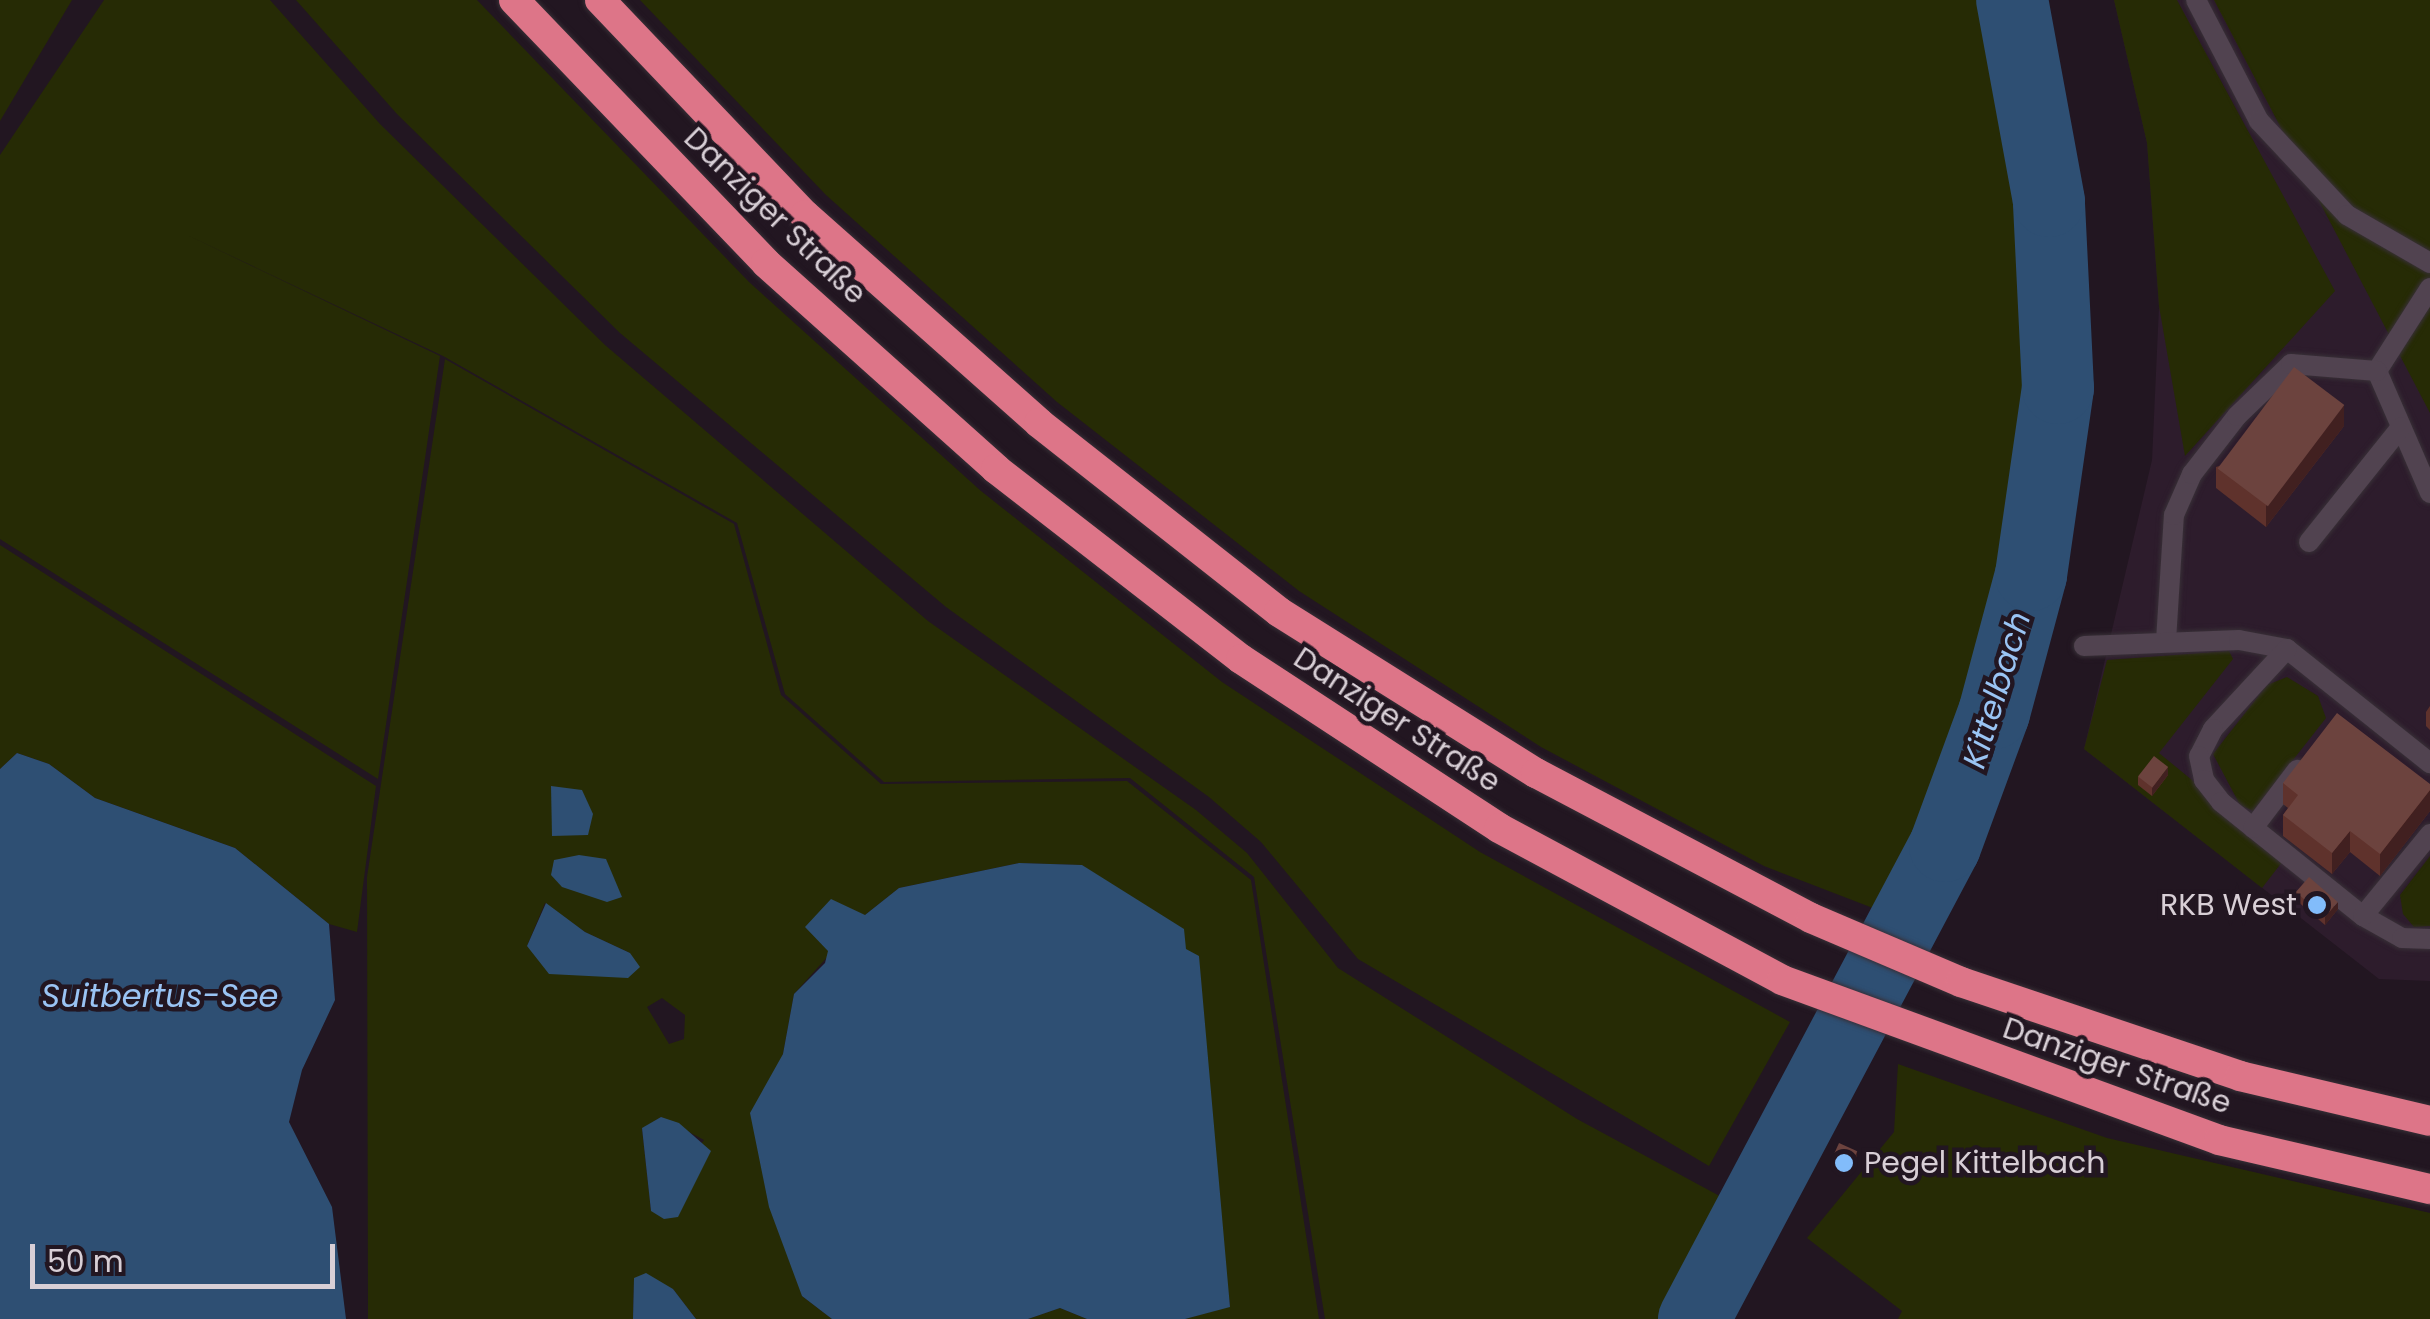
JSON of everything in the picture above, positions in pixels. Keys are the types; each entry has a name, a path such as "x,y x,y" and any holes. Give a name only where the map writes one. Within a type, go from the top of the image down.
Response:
{"highway":[{"name":"Danziger Straße","path":"514,0 766,264 996,469 1241,659 1499,828 1782,980 2219,1140 2430,1190"},
{"name":"Danziger Straße","path":"600,0 805,215 1038,423 1279,612 1536,772 1811,918 1961,982 2240,1076 2430,1121"}],"lane":[{"path":"2196,0 2259,121 2347,215 2430,263"},
{"path":"2377,371 2430,288"},
{"path":"2166,641 2174,515 2192,474 2226,430 2291,364 2377,371"},
{"path":"2377,371 2430,493"},
{"path":"2309,542 2401,427"},
{"path":"2084,646 2239,640 2287,649 2345,707 2430,763"},
{"path":"2287,649 2213,730 2199,756 2204,780 2253,828 2362,916 2402,938 2430,939"},
{"path":"2253,828 2307,756"},
{"path":"2362,916 2430,834"}],"shaded area":[{"path":"2114,0 2430,0 2430,981 2379,979 2084,749 2152,460 2159,307 2147,143"}],"green space":[{"path":"0,0 72,0 0,121"},
{"path":"104,0 270,0 380,124 605,345 928,621 1196,810 1247,853 1338,968 1577,1119 1740,1207 1678,1319 1325,1319 1254,877 1130,778 884,782 785,694 737,523 443,356 185,234 440,356 378,779 0,539 0,155"},
{"path":"296,0 477,0 749,282 981,491 1222,682 1480,852 1790,1022 1709,1166 1358,959 1261,842 1209,797 946,607 620,333 397,114"},
{"path":"640,0 1998,0 2037,205 2048,388 2020,573 1982,706 1934,835 1891,915 1764,866 1541,747 1299,591 1057,402 826,195"},
{"path":"2114,0 2177,0 2335,291 2185,456 2159,306 2147,143"},
{"path":"2214,0 2430,0 2430,413"},
{"path":"445,359 734,524 781,695 881,784 1127,781 1251,880 1319,1319 1185,1319 1230,1306 1186,949 1082,865 1019,863 899,888 865,915 794,994 783,1054 766,1095 802,1296 832,1319 696,1319 673,1289 634,1278 633,1319 368,1319 367,877","holes":["545,903 585,932 630,953 527,946","662,998 685,1015 684,1039 669,1044 647,1007","661,1117 704,1140 651,1211 642,1129"]},
{"path":"0,545 376,786 357,932 329,924 235,848 95,798 49,764 17,753 0,769"},
{"path":"2229,651 2233,659 2159,753 2286,857 2262,888 2084,749 2107,660"},
{"path":"2287,677 2318,696 2326,718 2253,811 2240,805 2213,754 2267,685"},
{"path":"2430,856 2430,926 2414,927 2403,914 2400,895"},
{"path":"1898,1064 2107,1138 2430,1213 2430,1319 1898,1319 1902,1311 1807,1238 1894,1132"},
{"path":"1060,1308 1087,1319 1028,1319"}],"water":[{"name":"Suitbertus-See","path":"17,753 49,764 95,798 235,848 329,924 335,1000 302,1070 289,1122 332,1207 346,1319 0,1319 0,769"},
{"path":"551,786 582,790 593,814 588,835 552,836"},
{"path":"579,855 606,859 622,897 607,902 562,887 551,875 554,860"},
{"path":"1019,863 1082,865 1184,929 1186,949 1199,956 1230,1307 1185,1319 1087,1319 1060,1308 1028,1319 832,1319 802,1296 769,1207 750,1113 783,1054 794,994 825,963 828,951 805,927 831,899 865,915 899,888"},
{"path":"546,903 585,932 630,953 640,967 628,978 549,974 527,946"},
{"path":"661,1117 679,1123 711,1151 678,1217 664,1219 651,1211 642,1128"},
{"path":"646,1273 673,1289 696,1319 633,1319 634,1278"}],"building":[{"path":"2294,367 2344,405 2268,506 2218,468"},
{"path":"2337,713 2430,784 2430,790 2380,854 2350,831 2332,853 2283,815 2298,795 2283,783"},
{"path":"2154,756 2168,767 2152,788 2138,776"},
{"name":"RKB West","path":"2309,877 2338,902 2325,917 2296,892"},
{"path":"1839,1143 1857,1151 1850,1168 1831,1160"}],"waterway":[{"name":"Kittelbach","path":"1694,1319 1945,846 1994,713 2031,575 2058,388 2049,201 2012,0"}],"place":[{"name":"RKB West","path":"2317,905"},
{"name":"Pegel Kittelbach","path":"1844,1163"}]}
